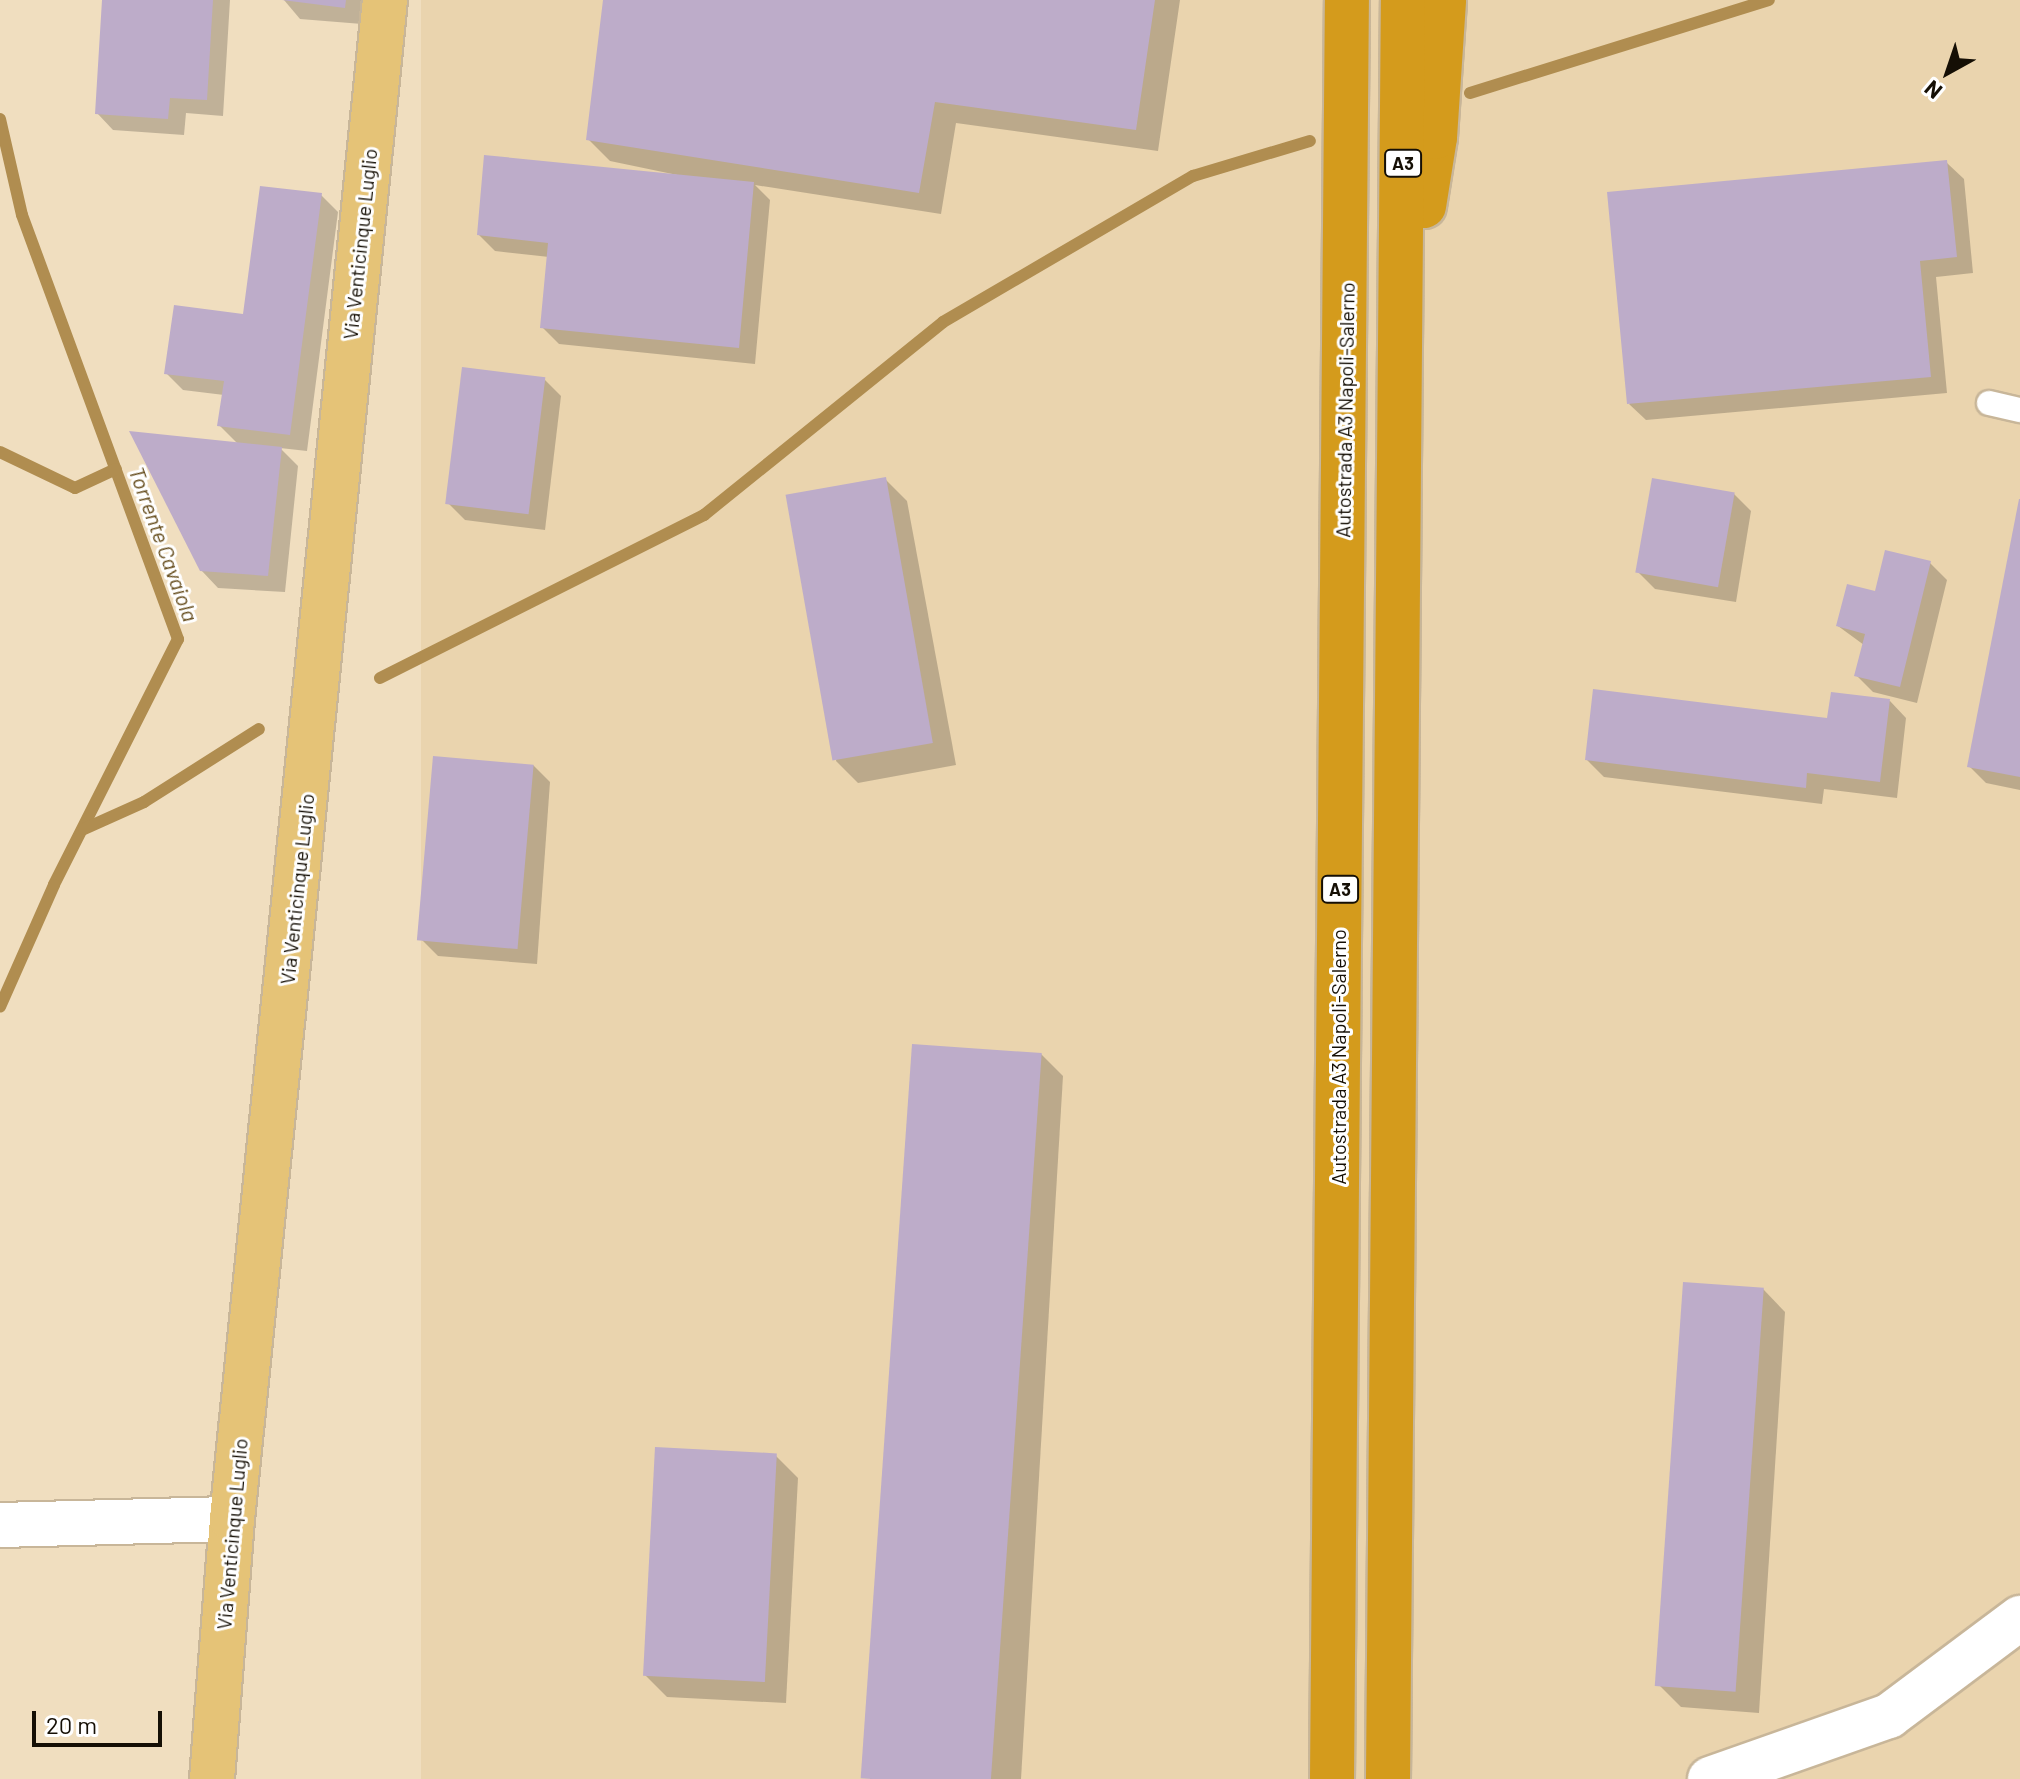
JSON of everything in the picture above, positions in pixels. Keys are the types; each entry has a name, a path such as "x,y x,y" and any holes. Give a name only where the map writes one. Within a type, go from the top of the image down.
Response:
{"highway":[{"name":"Autostrada A3 Napoli-Salerno","path":"1332,1779 1347,0"},
{"name":"A3","path":"1388,1779 1404,327 1403,0"},
{"path":"1404,327 1435,137 1444,0"}],"main road":[{"name":"Via Venticinque Luglio","path":"212,1779 232,1519 385,0"}],"street":[{"path":"12,1524 232,1519"},
{"path":"1710,1779 1889,1716 2020,1618"}],"lane":[{"path":"1989,403 2020,410"}],"shaded area":[{"path":"421,0 2020,0 2020,1779 421,1779"}],"building":[{"path":"102,0 213,0 207,100 170,98 168,119 95,114"},
{"path":"282,0 346,0 345,8"},
{"path":"603,0 1155,0 1136,130 935,102 919,193 586,140"},
{"path":"484,155 754,182 739,348 540,328 548,243 477,235"},
{"path":"1947,160 1957,257 1920,261 1931,377 1627,404 1607,192"},
{"path":"260,186 322,193 290,435 217,426 224,381 164,374 174,305 243,314"},
{"path":"462,367 545,377 529,514 445,504"},
{"path":"129,431 282,447 268,576 200,571"},
{"path":"886,477 933,743 832,761 786,495"},
{"path":"1652,478 1735,493 1718,587 1635,573"},
{"path":"2020,499 2020,777 1967,767"},
{"path":"1885,550 1931,561 1900,687 1854,676 1865,634 1836,626 1847,584 1875,591"},
{"path":"1593,689 1827,718 1831,692 1890,699 1880,782 1807,773 1806,788 1585,760"},
{"path":"433,756 534,765 517,949 417,940"},
{"path":"912,1044 1042,1053 991,1779 861,1778"},
{"path":"1683,1282 1764,1288 1736,1692 1655,1686"},
{"path":"655,1447 777,1453 765,1682 643,1676"}],"waterway":[{"path":"1470,93 1769,0"},
{"name":"Torrente Cavaiola","path":"0,119 22,215 178,639 54,885 0,1007"},
{"path":"380,678 704,515 943,322 1193,176 1310,141"},
{"path":"0,452 75,488 116,469"},
{"path":"84,829 144,802 259,729"}]}
